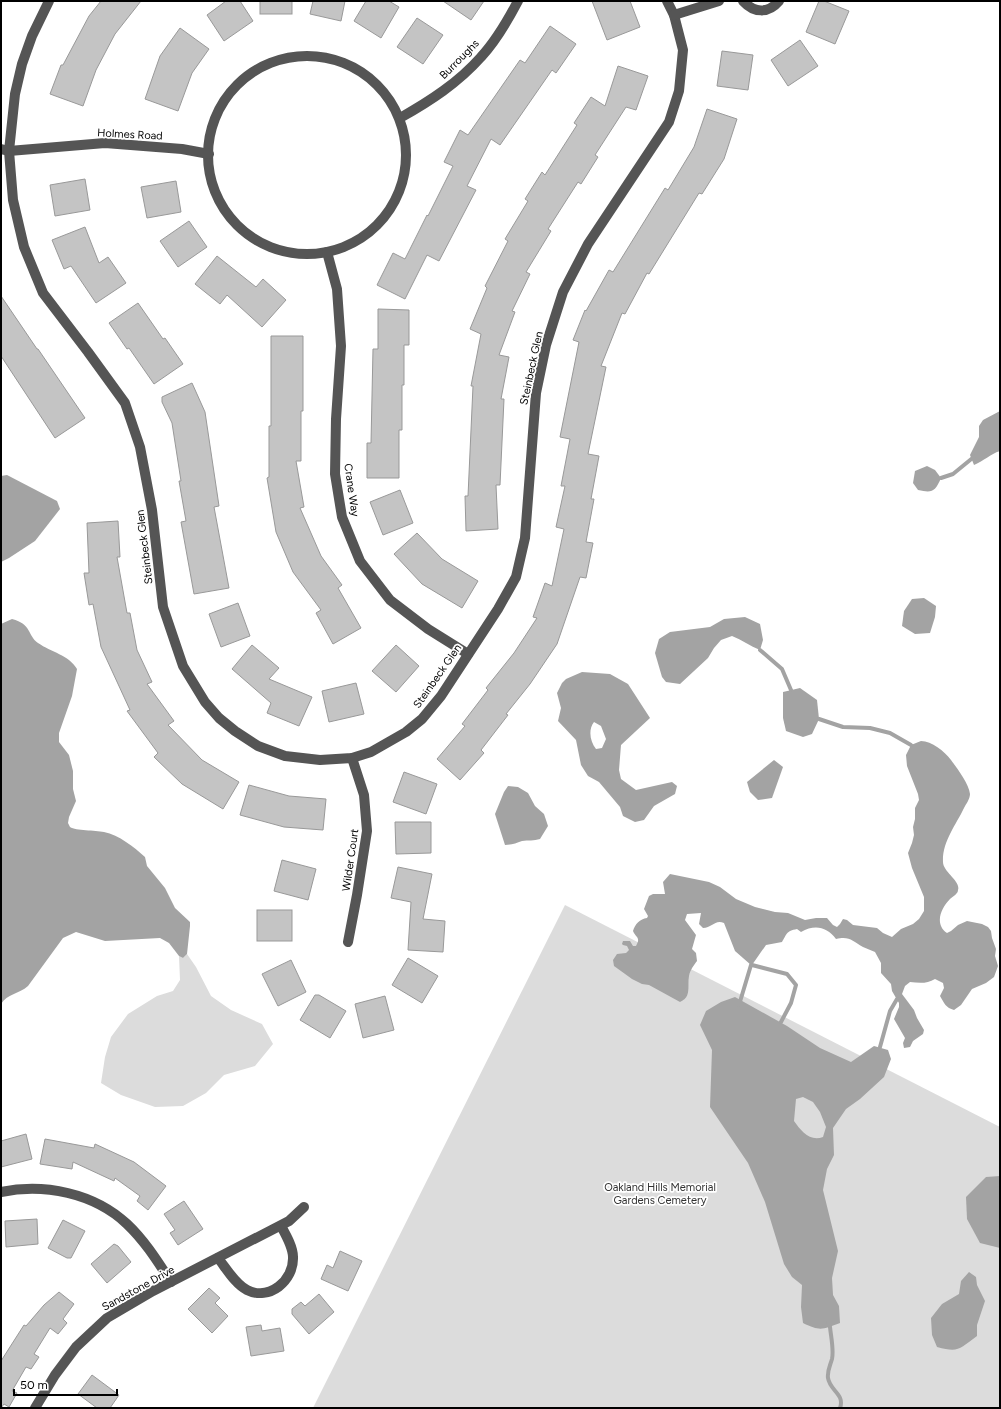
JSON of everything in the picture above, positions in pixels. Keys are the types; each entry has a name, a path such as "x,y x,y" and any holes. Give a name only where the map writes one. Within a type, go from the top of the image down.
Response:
{"street":[{"name":"Steinbeck Glen","path":"49,1 32,36 22,64 5,150 13,200 24,247 43,293 125,403 140,448 152,510 163,607 183,666 206,702 219,718 258,746 285,756 320,760 352,758 371,752 389,743 422,719 441,696 498,609 516,577 525,538 536,393 546,345 563,292 588,244 669,122 680,91 682,50 674,15 667,1"},
{"name":"Burroughs","path":"400,118 439,94 482,57 518,1"},
{"path":"674,15 719,1"},
{"path":"743,1 748,7 754,10 762,11 769,10 779,1"},
{"path":"293,57 324,59 342,63 367,76 381,89 393,102 400,118 405,131 407,145 404,166 398,187 390,204 373,225 356,240 340,248 309,255 276,250 250,236 225,213 216,196 210,175 209,154 210,136 218,111 230,91 243,78 273,61 293,57"},
{"name":"Holmes Road","path":"5,150 105,142 182,149 209,154"},
{"name":"Crane Way","path":"327,252 336,289 341,346 336,419 335,474 342,517 360,561 390,600 428,629 468,654"},
{"name":"Wilder Court","path":"348,942 358,894 367,830 364,795 352,758"},
{"path":"1,1192 14,1189 43,1188 86,1198 126,1223 140,1238 171,1282"},
{"name":"Sandstone Drive","path":"35,1408 55,1375 76,1346 107,1318 171,1282 281,1226 289,1221 304,1206"},
{"path":"218,1258 238,1284 246,1290 256,1293 274,1291 288,1277 292,1267 293,1257 290,1244 281,1226"}],"green space":[{"name":"Oakland Hills Memorial Gardens Cemetery","path":"565,905 1000,1127 1000,1408 313,1408"},
{"path":"187,954 196,967 211,996 231,1010 262,1024 273,1044 255,1066 224,1075 206,1093 183,1106 155,1107 121,1095 101,1083 105,1057 111,1037 128,1014 157,996 173,991 180,980 179,956 183,958"}],"shaded area":[{"path":"1000,411 1000,451 974,465 970,455 979,437 979,426 983,420"},
{"path":"927,466 935,470 941,478 935,489 930,491 918,490 913,483 915,471"},
{"path":"7,475 57,501 60,509 35,541 1,562 1,476"},
{"path":"924,598 936,606 935,617 930,633 915,634 902,626 904,611 912,599"},
{"path":"745,617 760,624 763,640 760,650 732,636 721,640 708,658 680,684 666,682 662,677 655,653 659,639 670,632 710,627 724,619"},
{"path":"12,619 23,624 38,643 65,657 74,664 77,669 72,696 59,733 59,742 69,755 73,771 73,789 76,801 69,817 68,823 70,827 100,831 110,834 136,849 145,857 147,866 165,888 175,908 190,922 190,926 187,954 183,958 179,956 169,943 160,938 105,941 76,932 63,938 28,986 6,998 1,1004 1,624"},
{"path":"582,672 610,674 628,684 650,718 621,745 619,770 621,779 636,790 672,782 677,786 675,794 654,806 644,820 635,822 623,816 620,807 599,782 588,776 581,765 576,740 558,721 561,708 557,693 562,683 566,679","holes":["594,722 601,726 606,739 602,748 596,749 592,743 590,732"]},
{"path":"800,688 817,700 819,719 812,734 803,737 786,731 783,718 783,692"},
{"path":"925,741 933,745 948,757 965,781 970,794 969,800 950,834 943,855 944,866 957,883 958,891 950,899 942,911 940,916 941,925 947,933 958,925 967,921 982,924 988,927 991,931 996,949 995,956 998,966 994,977 986,983 972,989 961,1005 954,1010 947,1007 940,996 944,988 943,983 935,979 920,983 910,982 905,986 902,994 914,1010 924,1030 923,1034 913,1041 910,1047 904,1048 903,1043 905,1038 894,1019 899,1003 892,991 891,984 881,973 881,963 875,952 845,938 836,939 825,929 811,928 801,932 797,929 791,931 787,933 782,942 766,945 751,965 735,951 724,923 718,922 709,927 703,928 699,924 701,913 687,914 685,920 696,935 692,949 696,953 697,961 690,974 688,994 684,1000 680,1002 649,985 642,984 632,979 614,966 613,960 617,954 626,953 629,950 627,946 622,944 623,941 630,941 633,946 636,946 638,939 633,931 638,922 647,918 648,916 644,909 649,896 653,894 665,894 663,882 670,874 709,882 720,887 736,899 755,907 775,912 788,913 805,920 827,918 837,927 843,919 847,920 853,925 877,928 883,933 892,937 901,929 913,924 919,919 924,911 924,897 912,868 908,853 914,835 913,827 915,808 919,800 907,766 906,755 911,745"},
{"path":"774,760 783,767 772,798 758,800 750,792 747,782"},
{"path":"508,786 518,787 528,793 535,806 544,814 548,826 540,839 505,845 495,814"},
{"path":"735,997 787,1026 820,1048 851,1062 874,1046 888,1050 891,1059 884,1077 860,1099 846,1109 833,1128 834,1155 827,1169 823,1190 838,1251 832,1278 833,1295 839,1306 840,1323 830,1327 818,1329 803,1323 801,1307 802,1285 792,1277 784,1264 765,1202 748,1163 710,1107 712,1050 700,1025 706,1011 721,1002","holes":["803,1097 813,1102 820,1112 826,1127 823,1137 814,1138 806,1135 794,1121 796,1099"]},
{"path":"1000,1176 1000,1248 980,1243 967,1219 966,1197 986,1177"},
{"path":"969,1272 976,1277 977,1285 985,1301 977,1325 977,1336 962,1347 955,1350 937,1347 932,1335 931,1318 942,1304 959,1294 961,1281"}],"building":[{"path":"101,1 141,1 115,34 96,70 83,106 50,94 61,65 63,65 89,16"},
{"path":"226,1 240,1 253,21 224,41 207,15"},
{"path":"260,1 292,1 292,14 260,14"},
{"path":"313,1 345,1 341,21 310,14"},
{"path":"366,1 389,1 399,7 381,38 354,21"},
{"path":"443,1 484,1 471,20"},
{"path":"592,1 630,1 640,27 607,40"},
{"path":"819,1 824,1 849,11 835,44 806,32"},
{"path":"417,18 443,35 423,64 397,47"},
{"path":"550,26 576,44 556,73 552,70 500,145 491,139 467,186 476,190 439,261 427,255 405,299 377,285 393,253 405,259 453,166 444,162 460,130 468,135 520,60 525,63"},
{"path":"180,28 209,49 192,73 178,111 145,99 160,56"},
{"path":"800,40 818,66 788,86 771,60"},
{"path":"722,51 753,55 748,90 717,86"},
{"path":"618,66 648,76 636,110 626,107 595,155 598,157 581,184 578,182 548,229 551,231 526,272 530,274 512,311 515,312 499,355 509,357 501,399 504,399 500,485 496,485 498,529 466,531 465,496 468,496 473,386 471,386 481,334 470,329 487,288 485,286 508,241 505,239 528,201 525,199 542,172 545,175 577,125 574,123 591,97 605,106"},
{"path":"707,109 737,119 724,159 702,194 699,193 649,274 647,273 625,314 622,313 601,366 606,367 588,454 599,456 591,499 594,499 586,542 593,543 586,578 580,577 557,644 530,684 506,714 508,715 481,750 484,753 460,780 437,759 465,726 462,724 488,690 486,688 514,653 537,618 533,617 545,583 552,586 564,529 556,527 565,486 561,486 570,439 560,437 579,342 573,340 585,310 586,311 609,270 613,272 665,188 668,190 694,147"},
{"path":"85,179 90,210 55,216 50,185"},
{"path":"176,181 181,212 147,218 141,187"},
{"path":"189,221 207,247 178,267 160,241"},
{"path":"85,227 99,263 108,257 126,283 96,303 71,266 64,269 52,240"},
{"path":"217,256 256,287 263,279 286,300 262,327 227,295 220,304 195,284"},
{"path":"1,296 85,418 55,438 1,356"},
{"path":"138,303 163,339 165,338 183,364 154,384 129,348 127,349 109,323"},
{"path":"378,309 409,310 409,345 404,345 402,430 399,430 399,478 367,478 367,443 371,443 373,349 378,349"},
{"path":"271,336 303,336 301,461 296,461 304,507 300,508 321,556 342,585 338,588 361,628 333,644 316,613 321,610 293,572 276,532 267,478 269,477 269,426 271,426"},
{"path":"192,383 205,412 219,506 214,507 229,588 194,594 181,522 186,521 179,481 181,481 172,423 162,402 162,397"},
{"path":"400,490 413,523 383,535 370,502"},
{"path":"118,521 120,557 117,557 127,613 130,613 137,650 152,682 147,684 174,721 168,725 202,760 239,782 223,809 182,784 154,757 158,753 127,711 130,710 101,647 93,604 89,605 84,573 89,573 87,523"},
{"path":"417,533 442,559 478,581 462,608 422,584 394,554"},
{"path":"238,603 250,636 221,647 209,614"},
{"path":"252,645 279,668 269,679 312,697 299,726 267,713 271,703 232,669"},
{"path":"396,645 419,666 396,692 372,671"},
{"path":"356,683 364,714 329,722 322,691"},
{"path":"404,772 437,784 426,814 393,802"},
{"path":"249,785 289,796 326,799 323,830 284,827 240,815"},
{"path":"395,822 431,822 431,853 396,854"},
{"path":"282,860 316,869 308,900 274,891"},
{"path":"398,867 432,874 423,919 445,921 443,952 408,950 411,902 391,898"},
{"path":"257,910 292,910 292,941 257,941"},
{"path":"408,958 438,976 422,1003 392,985"},
{"path":"291,960 306,992 278,1006 262,974"},
{"path":"315,995 319,995 346,1011 330,1038 300,1020"},
{"path":"385,996 394,1030 363,1038 355,1004"},
{"path":"26,1134 32,1159 1,1167 1,1141"},
{"path":"45,1139 94,1148 95,1144 134,1162 166,1186 148,1210 137,1201 140,1196 115,1178 114,1181 73,1162 72,1169 40,1164"},
{"path":"184,1201 203,1229 178,1245 170,1233 175,1230 164,1214"},
{"path":"37,1219 38,1244 6,1247 5,1221"},
{"path":"63,1220 85,1231 71,1258 67,1258 48,1248"},
{"path":"114,1244 118,1246 131,1262 107,1283 91,1264"},
{"path":"340,1251 362,1261 348,1291 321,1279 327,1265 333,1268"},
{"path":"209,1288 220,1298 215,1303 228,1316 212,1333 188,1309"},
{"path":"59,1292 74,1304 63,1319 67,1323 58,1334 50,1328 34,1354 39,1357 31,1369 26,1367 12,1391 17,1393 9,1407 4,1404 1,1408 1,1361 24,1325 26,1326 44,1305"},
{"path":"319,1294 334,1312 309,1334 292,1314 292,1309 301,1302 305,1306"},
{"path":"261,1325 262,1331 280,1328 284,1351 251,1356 246,1327"},
{"path":"92,1375 119,1395 110,1408 97,1408 78,1394"}],"waterway":[{"path":"941,478 953,474 975,456"},
{"path":"760,650 782,669 791,690"},
{"path":"819,719 843,727 870,728 890,733 911,745"},
{"path":"739,1005 751,965"},
{"path":"752,965 787,974 796,985 791,1003 781,1022"},
{"path":"880,1047 890,1011 897,999"},
{"path":"828,1323 830,1327 833,1352 828,1371 828,1378 831,1386 841,1399 840,1408"}]}
